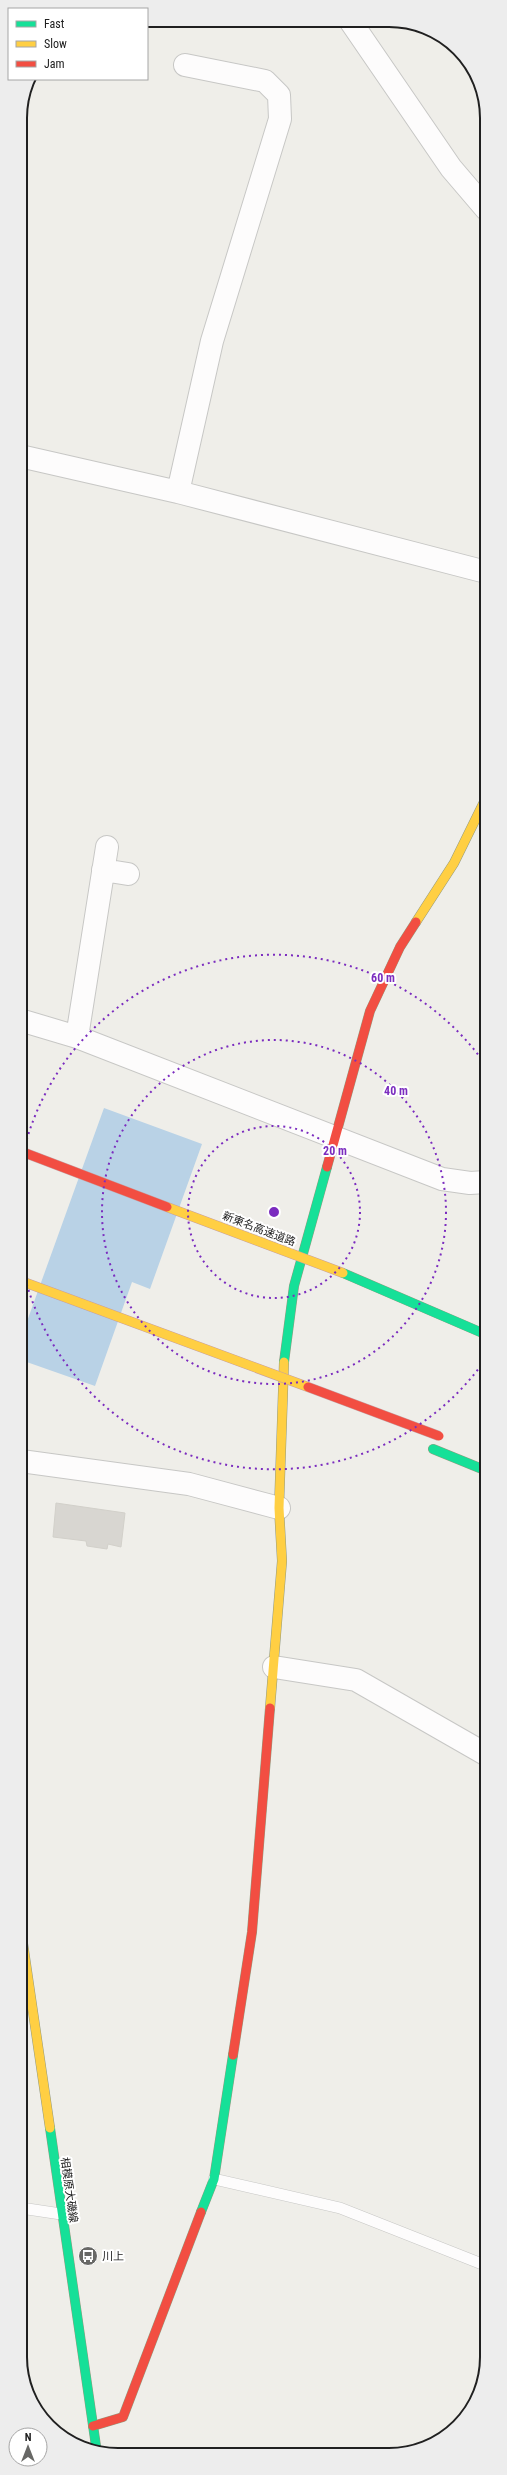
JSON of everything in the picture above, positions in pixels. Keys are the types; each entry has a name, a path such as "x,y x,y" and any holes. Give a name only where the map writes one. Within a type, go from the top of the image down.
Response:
{"main road":[{"path":"93,2426 123,2417 214,2179 252,1932 282,1561 279,1508 285,1343 294,1286 370,1011 400,947 454,864 480,810"},
{"name":"新東名高速道路","path":"27,1154 344,1274 480,1332"},
{"path":"344,1274 469,1316"},
{"path":"27,1284 224,1355 442,1437"},
{"path":"224,1355 344,1411"},
{"path":"430,1448 480,1468"},
{"name":"相模原大磯線","path":"27,1973 61,2214 96,2445"}],"street":[{"path":"354,27 451,168 480,202"},
{"path":"178,492 212,341 280,119 279,95 265,81 185,64"},
{"path":"27,458 178,492 480,570"},
{"path":"77,1037 107,847"},
{"path":"104,870 128,874"},
{"path":"27,1022 77,1037 442,1179 470,1183 480,1182"},
{"path":"27,1462 189,1484 279,1508"},
{"path":"274,1667 356,1680 480,1751"}],"lane":[{"path":"214,2179 340,2208 480,2263"},
{"path":"27,2209 61,2214"}],"water":[{"path":"104,1108 202,1144 150,1289 132,1282 95,1386 27,1362 27,1321"}],"building":[{"path":"56,1503 125,1513 121,1547 108,1544 107,1549 87,1546 86,1541 53,1537"}],"traffic: fast":[{"path":"284,1362 294,1286 327,1167"},
{"path":"343,1273 480,1332"},
{"path":"433,1449 480,1468"},
{"path":"201,2212 214,2179 233,2055"},
{"path":"50,2128 96,2445"}],"traffic: slow":[{"path":"416,922 454,863 480,810"},
{"path":"167,1207 343,1273"},
{"path":"27,1283 308,1387"},
{"path":"270,1708 282,1561 279,1508 284,1362"},
{"path":"27,1971 50,2128"}],"traffic: jam":[{"path":"327,1167 370,1011 400,947 416,922"},
{"path":"27,1154 167,1207"},
{"path":"308,1387 439,1436"},
{"path":"233,2055 252,1932 270,1708"},
{"path":"93,2426 123,2417 201,2212"}],"place":[{"name":"川上","path":"88,2256"}]}
